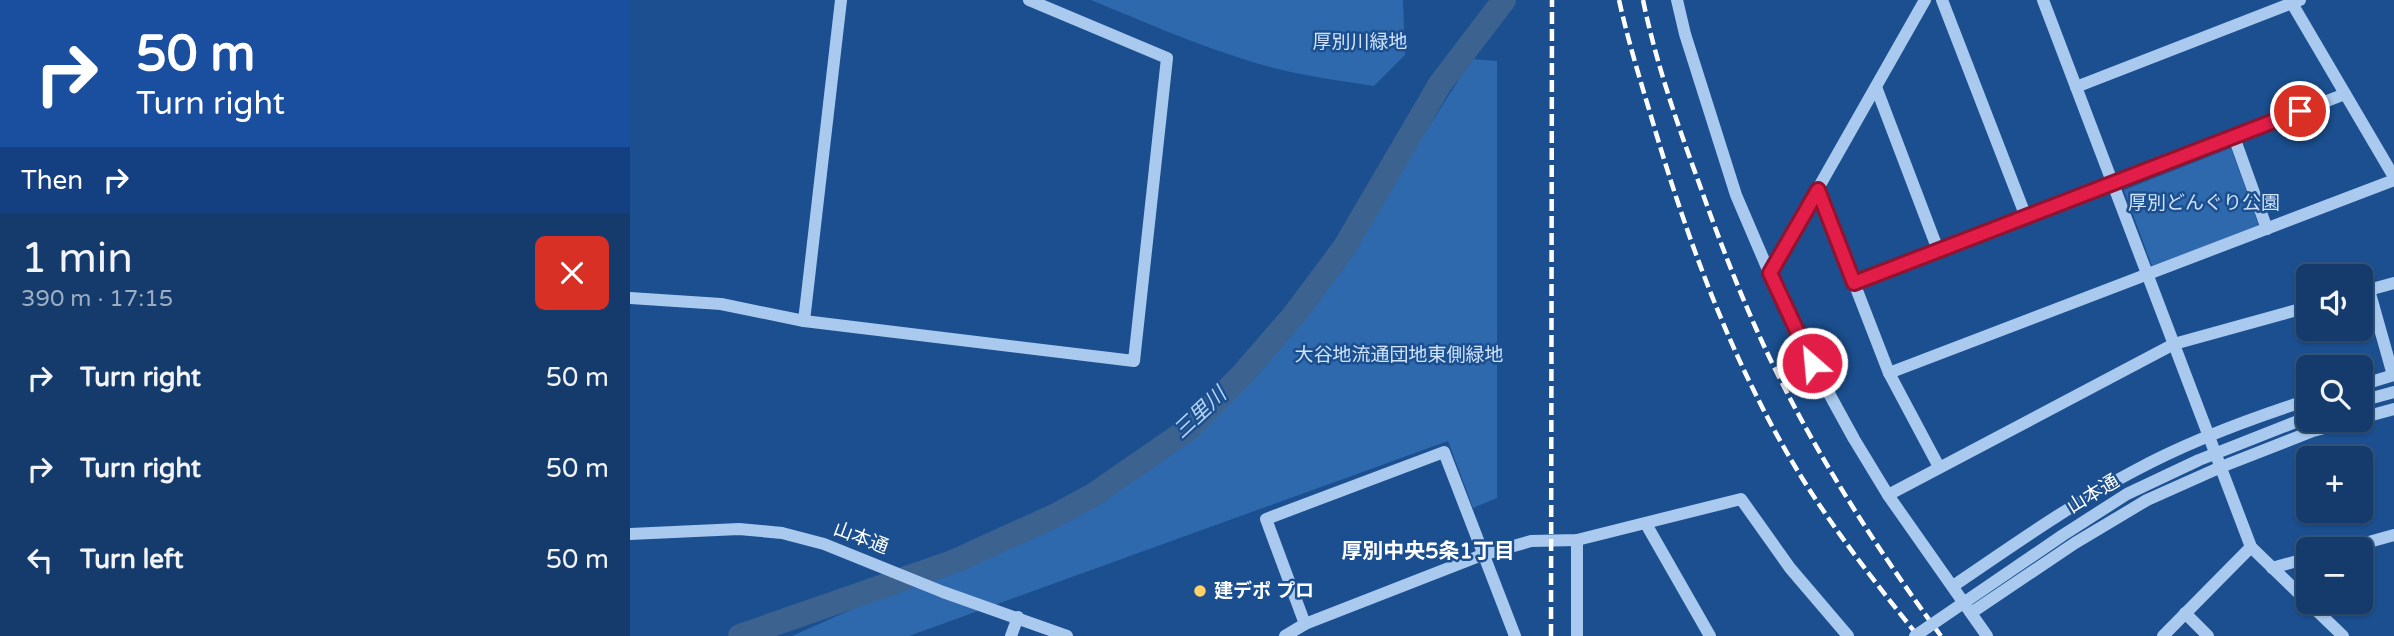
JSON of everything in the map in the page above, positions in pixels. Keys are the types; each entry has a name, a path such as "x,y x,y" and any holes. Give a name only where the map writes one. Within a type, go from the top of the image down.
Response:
{"street":[{"path":"804,321 841,0"},
{"path":"630,299 721,304 804,321 1134,361 1167,58 1029,0"},
{"path":"1770,273 1925,0"},
{"path":"1942,0 2026,217"},
{"path":"2043,0 2251,547 2343,636"},
{"path":"1889,373 2394,178 2293,1 2076,87"},
{"path":"1677,2 1736,195 1792,326 1888,495 1987,636"},
{"path":"1877,87 1938,250"},
{"path":"1854,283 2344,94"},
{"path":"2234,137 2267,229"},
{"path":"1818,190 1889,373 1939,467"},
{"path":"2373,289 2394,283"},
{"path":"1888,495 2174,344 2296,310"},
{"path":"2373,315 2393,375 2373,381"},
{"path":"2373,398 2394,392"},
{"path":"1953,586 2064,512 2135,470 2209,435 2296,404"},
{"path":"2373,415 2394,409"},
{"name":"山本通","path":"1916,636 2127,494 2199,460 2296,421"},
{"path":"1971,613 2075,543 2137,506 2221,467 2311,432"},
{"path":"1305,624 1266,519 1444,452 1515,636"},
{"path":"1285,636 1305,624 1482,555 1531,541 1577,540 1741,499 1790,568 1848,636"},
{"path":"1646,524 1710,636"},
{"name":"山本通","path":"630,534 739,529 782,533 824,544 943,592 1067,636"},
{"path":"2373,541 2394,535"},
{"path":"1577,540 1577,636"},
{"path":"2163,636 2251,547"},
{"path":"2272,568 2296,561"},
{"path":"2185,613 2208,636"},
{"path":"1010,636 1018,617"}],"green space":[{"name":"厚別川緑地","path":"1091,0 1403,0 1405,55 1374,86 1328,79 1282,70 1231,55"},
{"name":"大谷地流通団地東側緑地","path":"1472,59 1497,61 1497,498 1473,508 1448,441 909,636 792,636 1108,495 1190,440 1258,374 1317,301"},
{"name":"厚別どんぐり公園","path":"2231,148 2259,226 2152,266 2124,190"}],"waterway":[{"name":"三里川","path":"740,636 955,561 1056,515 1093,495 1187,430 1241,376 1294,315 1344,248 1440,84 1504,0"}],"railway":[{"path":"1551,636 1552,0"},
{"path":"1619,0 1636,67 1685,222 1718,310 1756,396 1815,499 1918,636"},
{"path":"1643,0 1661,70 1683,138 1726,256 1767,352 1834,476 1896,573 1941,636"}],"place":[{"name":"建デポ プロ","path":"1200,591"}],"district":[{"name":"厚別中央5条1丁目","path":"1428,551"}],"route":[{"path":"1812,363 1792,326 1770,273 1818,190 1854,283 2300,111"}]}
